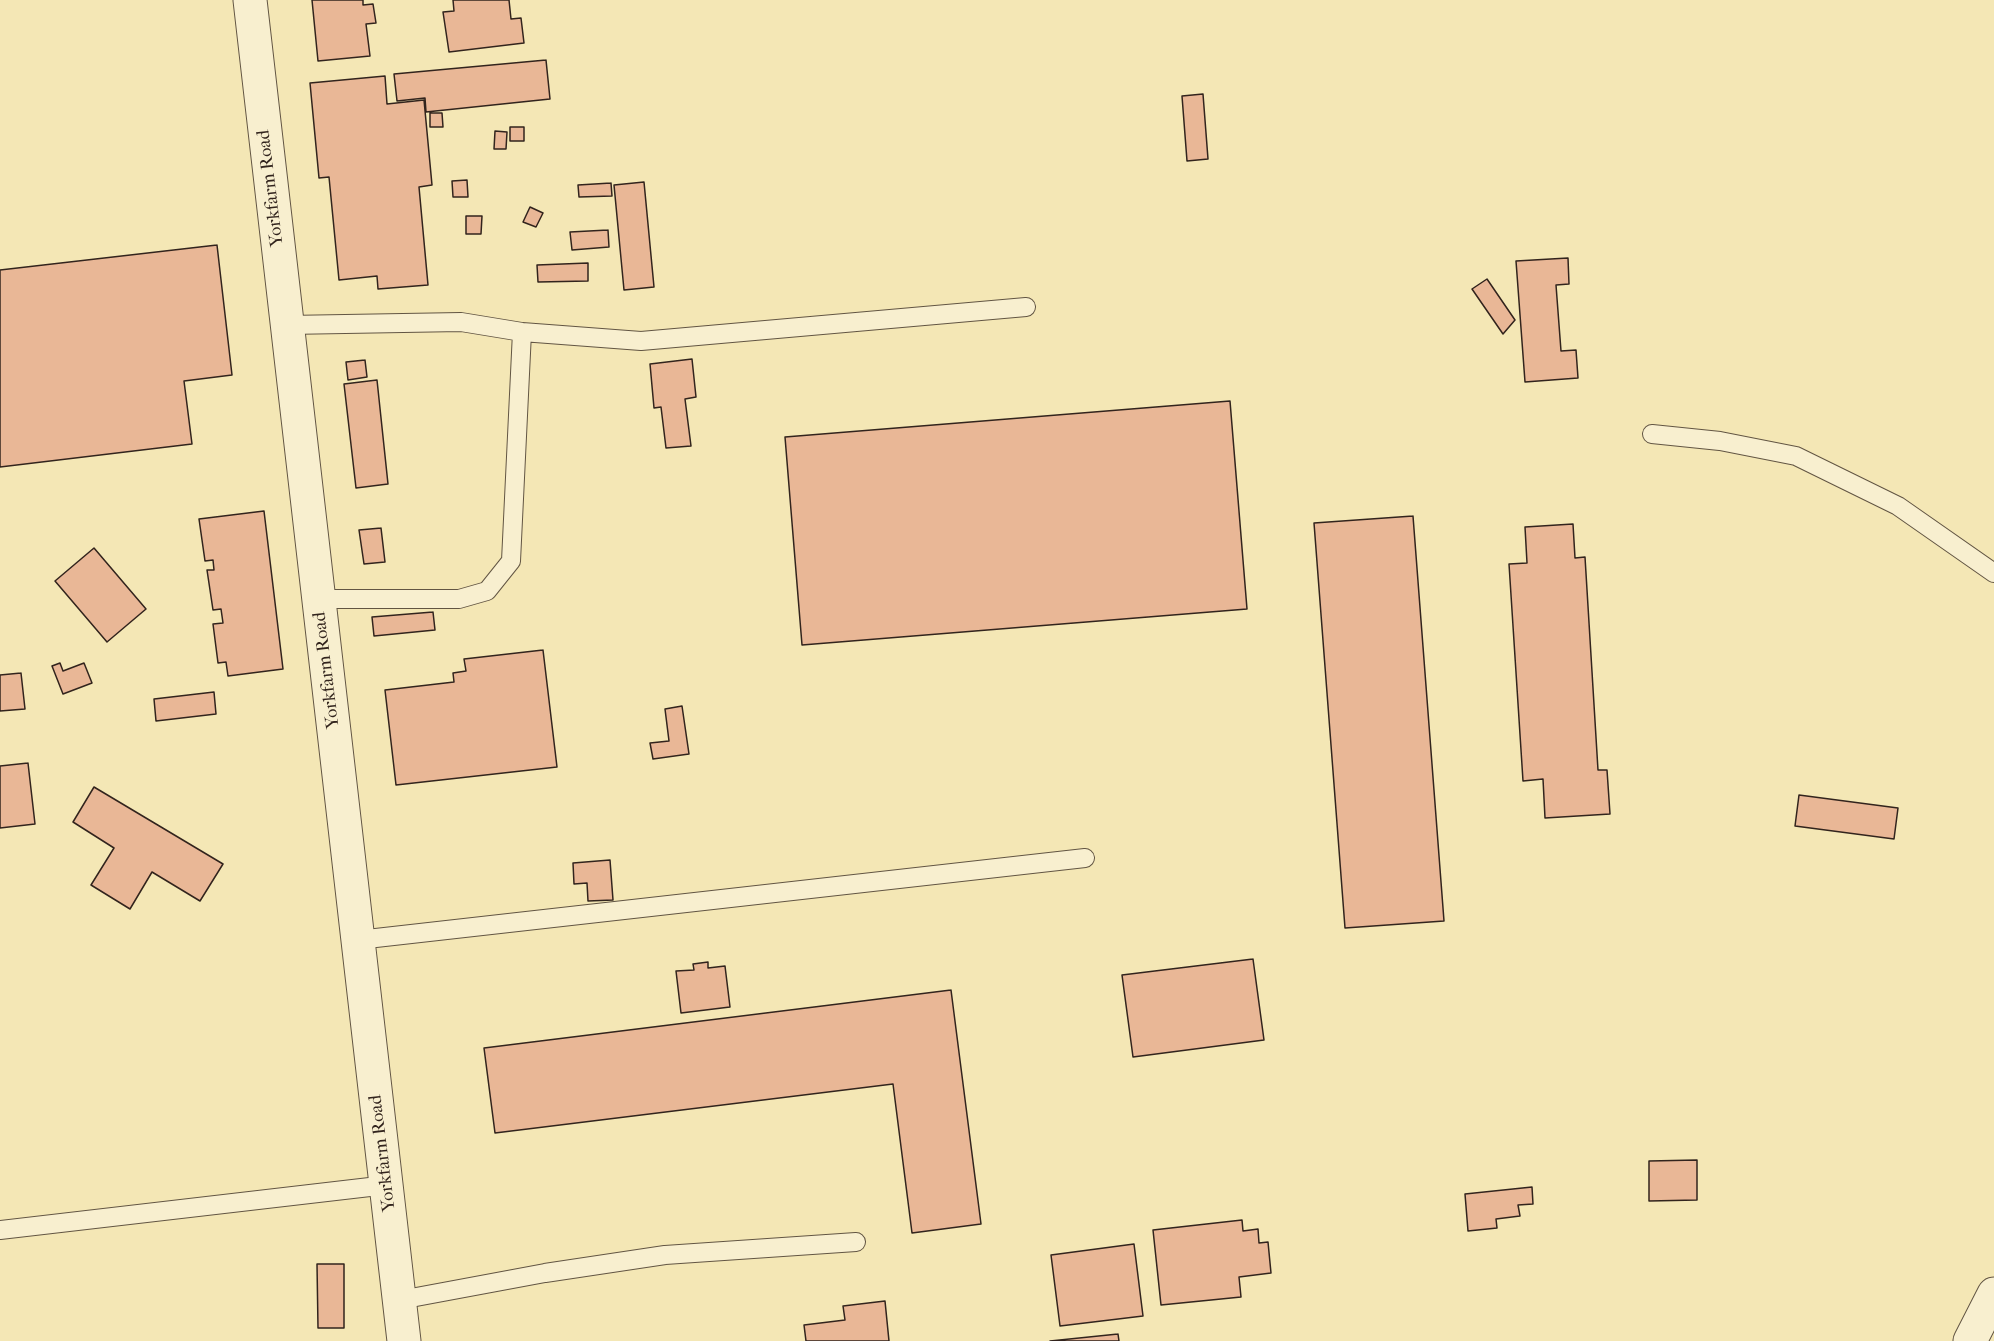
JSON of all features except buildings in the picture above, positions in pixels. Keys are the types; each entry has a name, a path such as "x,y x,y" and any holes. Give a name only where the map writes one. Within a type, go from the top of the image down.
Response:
{"street":[{"name":"Yorkfarm Road","path":"250,0 404,1341"},
{"path":"1970,1341 1994,1294"}],"lane":[{"path":"287,325 461,322 522,332 641,341 1026,307"},
{"path":"319,599 459,599 487,591 511,561 522,332"},
{"path":"1652,435 1720,441 1796,456 1898,506 1994,573"},
{"path":"358,940 1085,858"},
{"path":"0,1230 387,1185"},
{"path":"400,1300 545,1273 665,1255 856,1242"}]}
